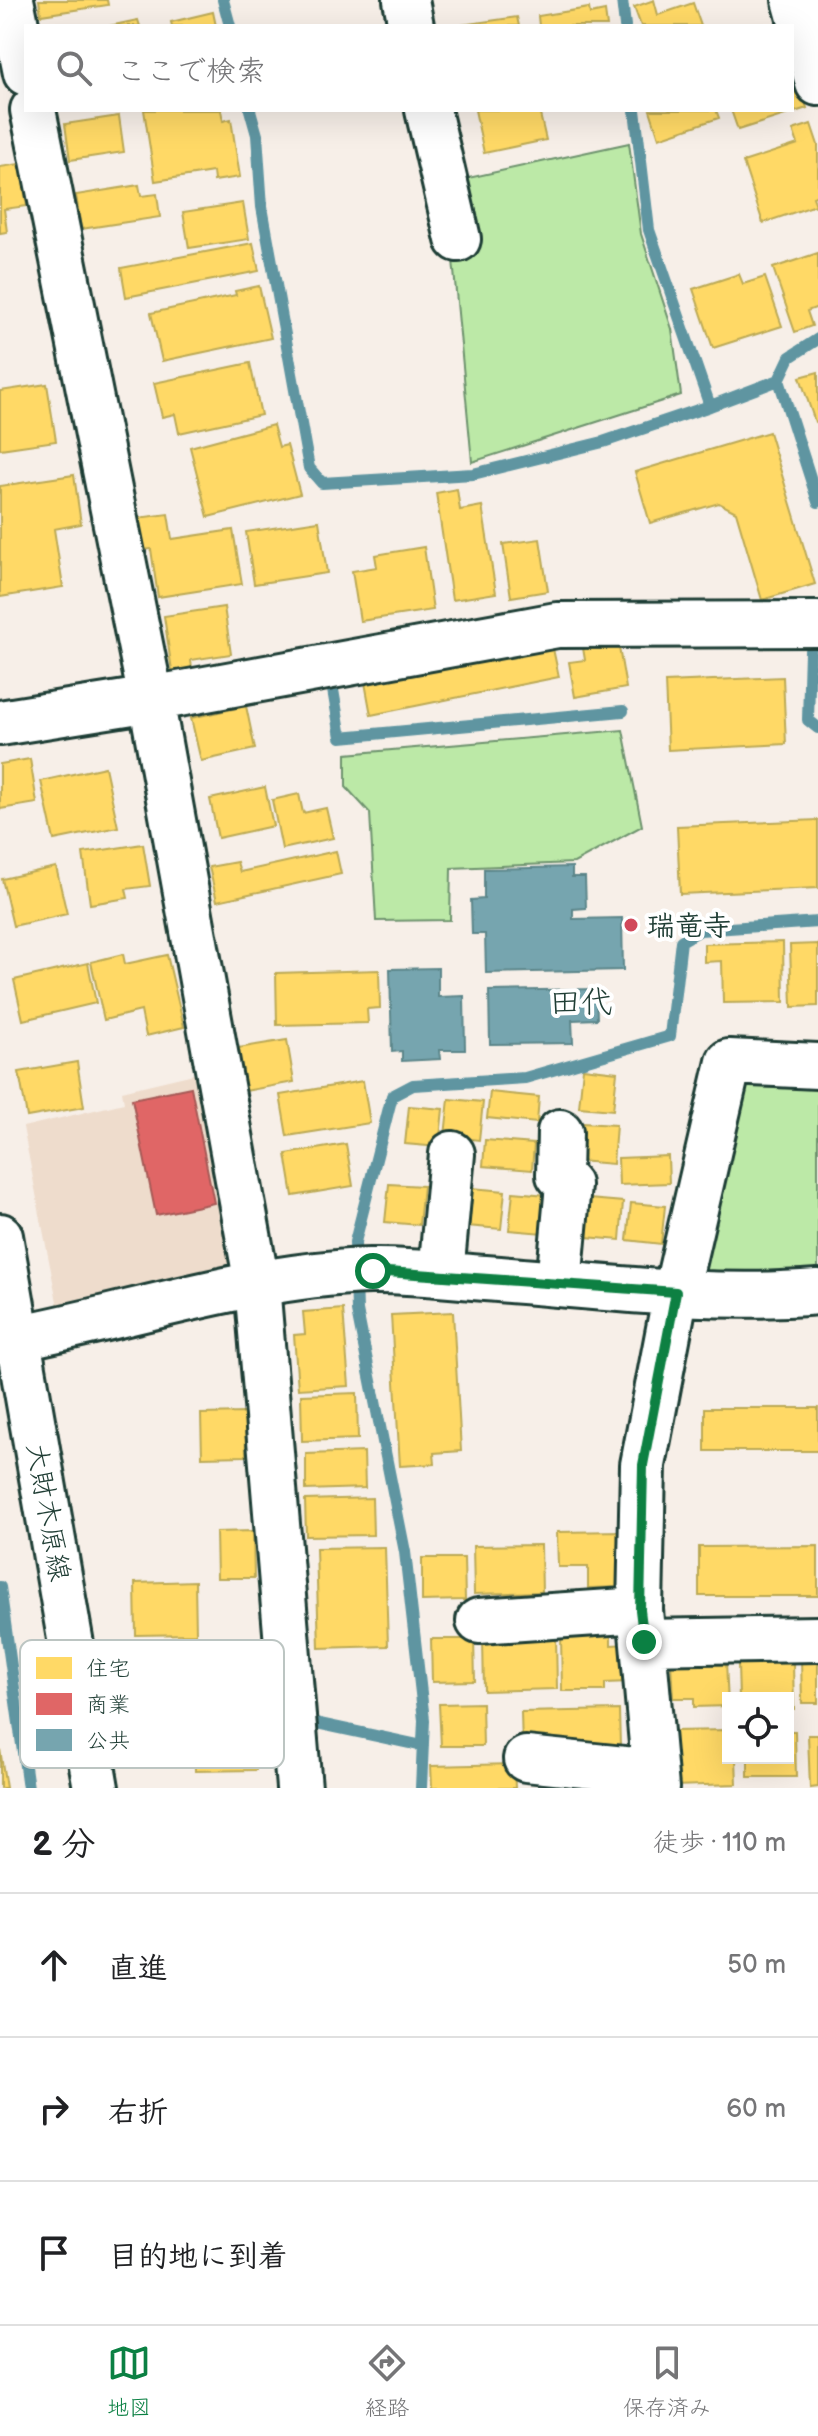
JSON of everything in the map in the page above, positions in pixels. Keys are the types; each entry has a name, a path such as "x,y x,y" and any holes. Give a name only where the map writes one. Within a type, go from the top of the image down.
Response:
{"street":[{"path":"11,0 24,63"},
{"path":"406,0 411,24"},
{"path":"795,0 809,60"},
{"path":"33,112 151,699 257,1284 299,1788"},
{"path":"428,112 458,239"},
{"path":"0,723 151,699 557,625 816,624"},
{"path":"526,1759 655,1780 642,1626 643,1465 676,1292 729,1062 818,1066"},
{"path":"559,1283 568,1185 559,1175 560,1132"},
{"path":"441,1274 452,1154"},
{"name":"大財木原線","path":"0,1236 10,1339 68,1640"},
{"path":"10,1339 257,1284 356,1272 441,1274 676,1292 818,1292"},
{"path":"479,1621 642,1626 818,1639"},
{"name":"大財木原線","path":"92,1768 96,1788"}],"shaded area":[{"path":"202,1072 239,1269 59,1312 23,1127 124,1103 122,1091"}],"green space":[{"path":"629,143 641,234 672,329 681,395 472,462 453,260 436,185"},
{"path":"623,730 642,826 574,863 451,868 450,920 376,921 370,813 346,787 346,754"},
{"path":"744,1075 818,1077 818,1278 694,1272"}],"building: 住宅":[{"path":"39,0 107,0 108,5 41,15"},
{"path":"654,0 658,15 693,3 700,24 640,24 634,7"},
{"path":"589,8 590,14 605,11 607,24 539,24 538,16"},
{"path":"213,12 216,24 172,24"},
{"path":"517,17 519,24 468,24"},
{"path":"138,20 139,24 119,24"},
{"path":"794,69 807,108 738,130 732,112 794,112"},
{"path":"144,112 221,112 223,121 231,119 240,177 214,181 213,172 155,181"},
{"path":"475,112 539,112 546,140 484,153"},
{"path":"651,112 717,112 719,118 659,138"},
{"path":"119,116 124,152 70,160 65,124"},
{"path":"811,124 818,145 818,195 813,197 816,205 763,223 743,162 798,144 793,130"},
{"path":"20,164 27,206 4,209 7,232 0,233 0,167"},
{"path":"139,185 141,196 157,194 160,217 81,229 76,195"},
{"path":"243,203 249,239 189,248 183,212"},
{"path":"253,243 259,271 126,297 121,268"},
{"path":"818,253 818,307 807,311 812,326 795,332 773,268"},
{"path":"739,274 743,284 765,277 782,326 713,348 693,289"},
{"path":"259,286 271,338 162,361 151,313 236,295 235,291"},
{"path":"250,363 261,415 179,433 175,414 162,417 154,383"},
{"path":"818,372 818,421 815,422 800,377"},
{"path":"47,384 56,441 0,449 0,391"},
{"path":"273,425 279,447 287,445 300,494 208,517 190,447"},
{"path":"769,432 815,584 762,600 736,512 719,503 650,523 635,472"},
{"path":"74,475 81,524 54,529 63,587 0,597 0,486"},
{"path":"457,489 460,510 482,506 496,593 452,600 436,493"},
{"path":"168,514 172,539 233,530 242,584 158,597 151,549 142,550 137,518"},
{"path":"319,521 327,573 254,584 246,532"},
{"path":"540,539 548,591 511,597 503,544"},
{"path":"424,547 433,610 360,621 352,571 377,567 375,555"},
{"path":"224,607 231,654 191,660 192,668 172,671 164,616"},
{"path":"551,639 559,677 371,715 364,677"},
{"path":"618,642 626,688 575,697 569,662 585,660 583,648"},
{"path":"783,677 786,744 668,750 665,682"},
{"path":"246,706 255,749 201,761 191,718"},
{"path":"30,759 37,803 0,809 0,764"},
{"path":"105,767 118,827 54,840 41,781"},
{"path":"265,787 273,826 218,838 210,799"},
{"path":"299,794 303,813 326,808 333,838 282,849 272,800"},
{"path":"818,820 818,888 680,894 677,826"},
{"path":"143,844 150,886 126,889 128,898 90,904 83,853"},
{"path":"336,851 341,874 217,901 209,867 237,862 240,872"},
{"path":"56,867 67,914 13,926 2,879"},
{"path":"783,942 784,1002 723,1003 722,961 704,962 704,944"},
{"path":"818,944 818,1006 792,1007 790,945"},
{"path":"123,954 125,964 167,955 184,1027 146,1036 141,1011 104,1020 91,962"},
{"path":"88,963 96,1003 23,1020 14,980"},
{"path":"379,970 380,1008 367,1009 368,1023 277,1025 276,973"},
{"path":"287,1040 294,1082 245,1091 238,1048"},
{"path":"77,1062 84,1107 27,1117 19,1072"},
{"path":"583,1068 617,1072 613,1110 579,1107"},
{"path":"363,1081 370,1123 287,1136 280,1095"},
{"path":"490,1092 539,1097 537,1123 487,1118"},
{"path":"449,1099 483,1102 479,1140 445,1136"},
{"path":"409,1106 443,1109 439,1147 405,1144"},
{"path":"582,1123 616,1125 613,1164 579,1161"},
{"path":"485,1140 534,1144 532,1170 483,1166"},
{"path":"346,1144 353,1186 293,1196 286,1154"},
{"path":"668,1156 669,1183 619,1185 618,1158"},
{"path":"389,1184 423,1186 419,1225 385,1222"},
{"path":"471,1188 505,1191 501,1229 467,1226"},
{"path":"513,1192 547,1195 543,1233 509,1230"},
{"path":"589,1199 623,1202 620,1240 586,1237"},
{"path":"631,1203 665,1206 661,1244 627,1240"},
{"path":"343,1309 349,1386 298,1389 294,1335 305,1334 303,1312"},
{"path":"453,1312 461,1451 434,1453 435,1464 400,1466 391,1315"},
{"path":"357,1393 358,1439 302,1441 301,1395"},
{"path":"705,1408 818,1408 818,1451 705,1451"},
{"path":"245,1413 246,1456 202,1457 201,1414"},
{"path":"364,1452 365,1488 306,1490 306,1454"},
{"path":"372,1498 373,1535 306,1536 305,1500"},
{"path":"253,1531 254,1578 217,1578 216,1532"},
{"path":"623,1531 625,1587 588,1588 588,1567 558,1567 557,1532"},
{"path":"541,1545 542,1592 474,1594 473,1546"},
{"path":"818,1546 818,1596 699,1596 699,1547"},
{"path":"385,1547 388,1646 319,1648 316,1548"},
{"path":"422,1558 464,1558 465,1600 422,1601"},
{"path":"195,1581 196,1634 136,1635 135,1583"},
{"path":"611,1635 611,1645 628,1644 629,1682 605,1683 605,1691 562,1691 561,1636"},
{"path":"556,1637 557,1689 484,1691 483,1639"},
{"path":"431,1639 474,1639 475,1681 432,1682"},
{"path":"818,1657 818,1703 802,1703 801,1658"},
{"path":"726,1660 727,1692 722,1692 722,1706 694,1707 694,1698 673,1698 671,1662"},
{"path":"793,1663 794,1692 739,1692 738,1664"},
{"path":"482,1703 483,1746 441,1746 439,1704"},
{"path":"619,1710 620,1746 522,1748 521,1712"},
{"path":"722,1730 722,1764 736,1764 737,1784 673,1786 672,1731"},
{"path":"795,1731 796,1777 748,1777 748,1764 794,1764"},
{"path":"808,1735 818,1735 818,1787 810,1788"},
{"path":"0,1749 6,1788 0,1788"},
{"path":"514,1764 515,1788 432,1788 431,1766"},
{"path":"195,1768 256,1768 256,1770 195,1771"},
{"path":"600,1783 600,1788 551,1788 551,1784"}],"building: 商業":[{"path":"191,1087 214,1203 156,1215 132,1099"}],"building: 公共":[{"path":"572,867 572,877 585,877 586,908 573,909 573,919 622,918 623,970 486,973 485,934 472,934 471,900 484,899 484,869"},
{"path":"438,968 438,997 464,996 465,1050 439,1050 440,1059 402,1061 402,1051 392,1052 390,969"},
{"path":"596,989 597,1019 572,1020 573,1043 490,1044 489,991"}],"waterway":[{"path":"223,0 229,24"},
{"path":"622,0 625,24"},
{"path":"251,112 257,135 262,207 309,468 322,483 473,474 603,442 710,406"},
{"path":"635,112 649,230 710,406 779,380 790,357 818,339"},
{"path":"779,380 818,502"},
{"path":"817,633 810,651 808,720 818,728"},
{"path":"323,685 332,684 341,737 623,711"},
{"path":"421,1788 424,1720 405,1552 357,1311 355,1242 392,1096 413,1085 525,1078 670,1036 681,941 700,930 818,922"},
{"path":"0,1587 20,1731"},
{"path":"302,1720 423,1746"},
{"path":"25,1768 28,1788"}],"place":[{"name":"瑞竜寺","path":"631,925"}],"district":[{"name":"田代","path":"581,1002"}],"route":[{"path":"373,1271 676,1292 643,1465 640,1610 644,1642"}]}
